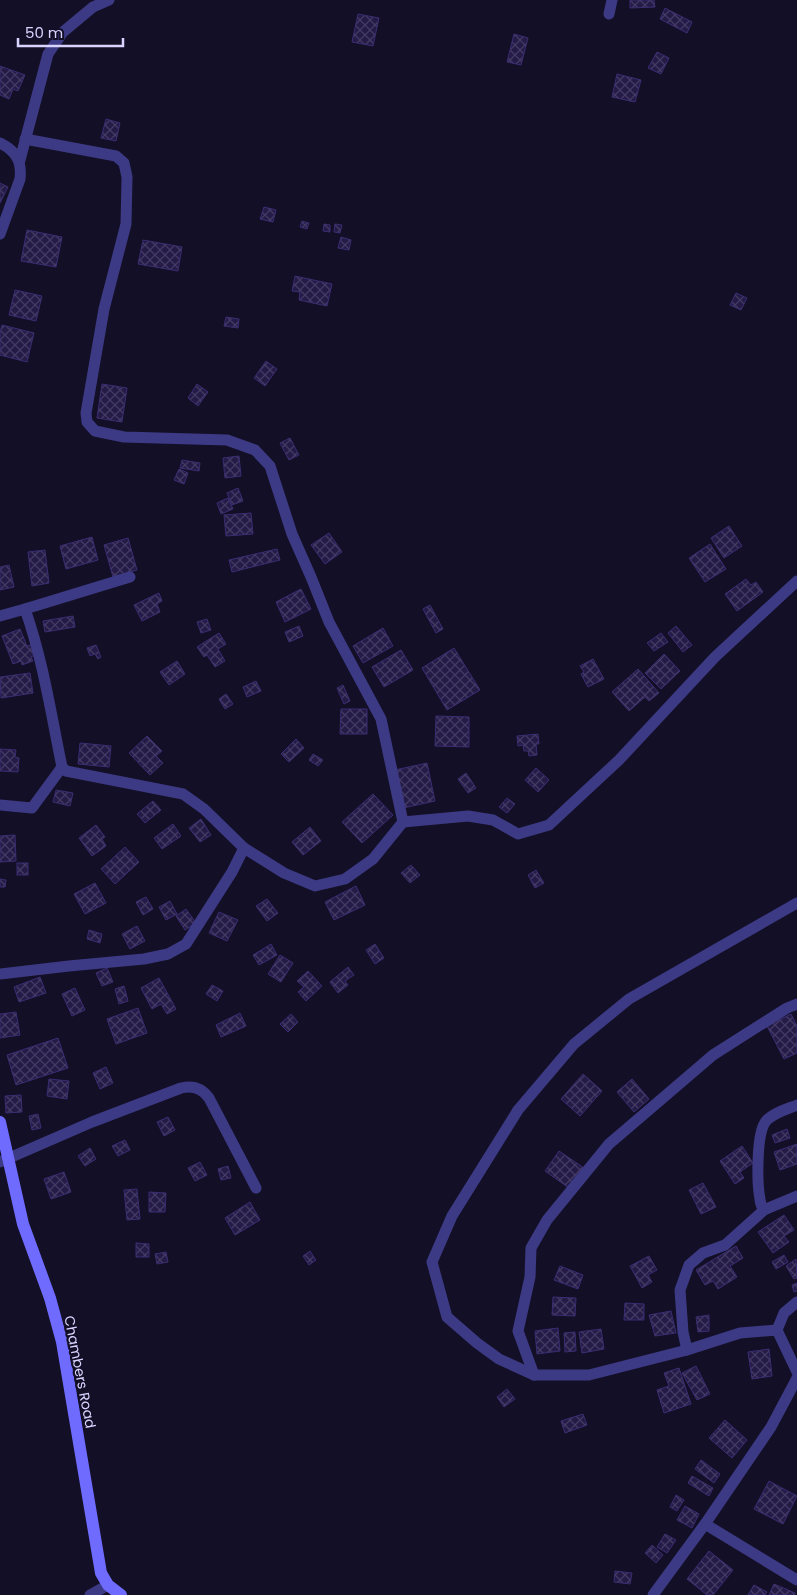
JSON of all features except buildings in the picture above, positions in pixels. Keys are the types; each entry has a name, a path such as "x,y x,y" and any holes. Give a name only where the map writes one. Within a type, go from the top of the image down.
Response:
{"street":[{"path":"609,14 612,0"},
{"path":"0,234 20,180 20,160 48,54 63,32 93,7 104,1"},
{"path":"25,139 116,156 124,164 127,177 126,224 104,309 86,413 87,422 95,431 124,437 227,440 255,450 270,466 292,534 329,622 381,719 404,822"},
{"path":"0,143 14,152 20,160"},
{"path":"0,616 130,577"},
{"path":"25,609 38,649 62,767 66,770 183,794 204,809 244,848 284,873 315,886 345,879 373,859 404,822 468,816 493,820 518,834 549,825 619,760 715,657 797,581"},
{"path":"0,805 32,808 62,767"},
{"path":"0,974 144,959 168,954 186,944 232,872 244,848"},
{"path":"777,1330 740,1334 687,1350 589,1375 534,1375 499,1359 477,1343 448,1317 432,1262 452,1216 518,1110 574,1044 629,999 797,903"},
{"path":"534,1375 518,1332 530,1277 531,1248 547,1220 609,1144 713,1055 787,1008 797,1004"},
{"path":"4,1160 92,1122 181,1088 194,1087 200,1089 209,1098 256,1188"},
{"path":"764,1210 760,1200 758,1146 761,1132 766,1122 778,1113 797,1105"},
{"name":"Chambers Road","path":"0,1122 4,1160 23,1224 50,1298 62,1342 101,1573 108,1584 121,1595"},
{"path":"687,1350 683,1332 680,1290 690,1265 702,1253 725,1245 764,1210 797,1196"},
{"path":"797,1302 784,1313 777,1330 797,1372"},
{"path":"653,1595 771,1428 797,1378"},
{"path":"705,1524 797,1580"},
{"path":"90,1595 108,1584"}]}
